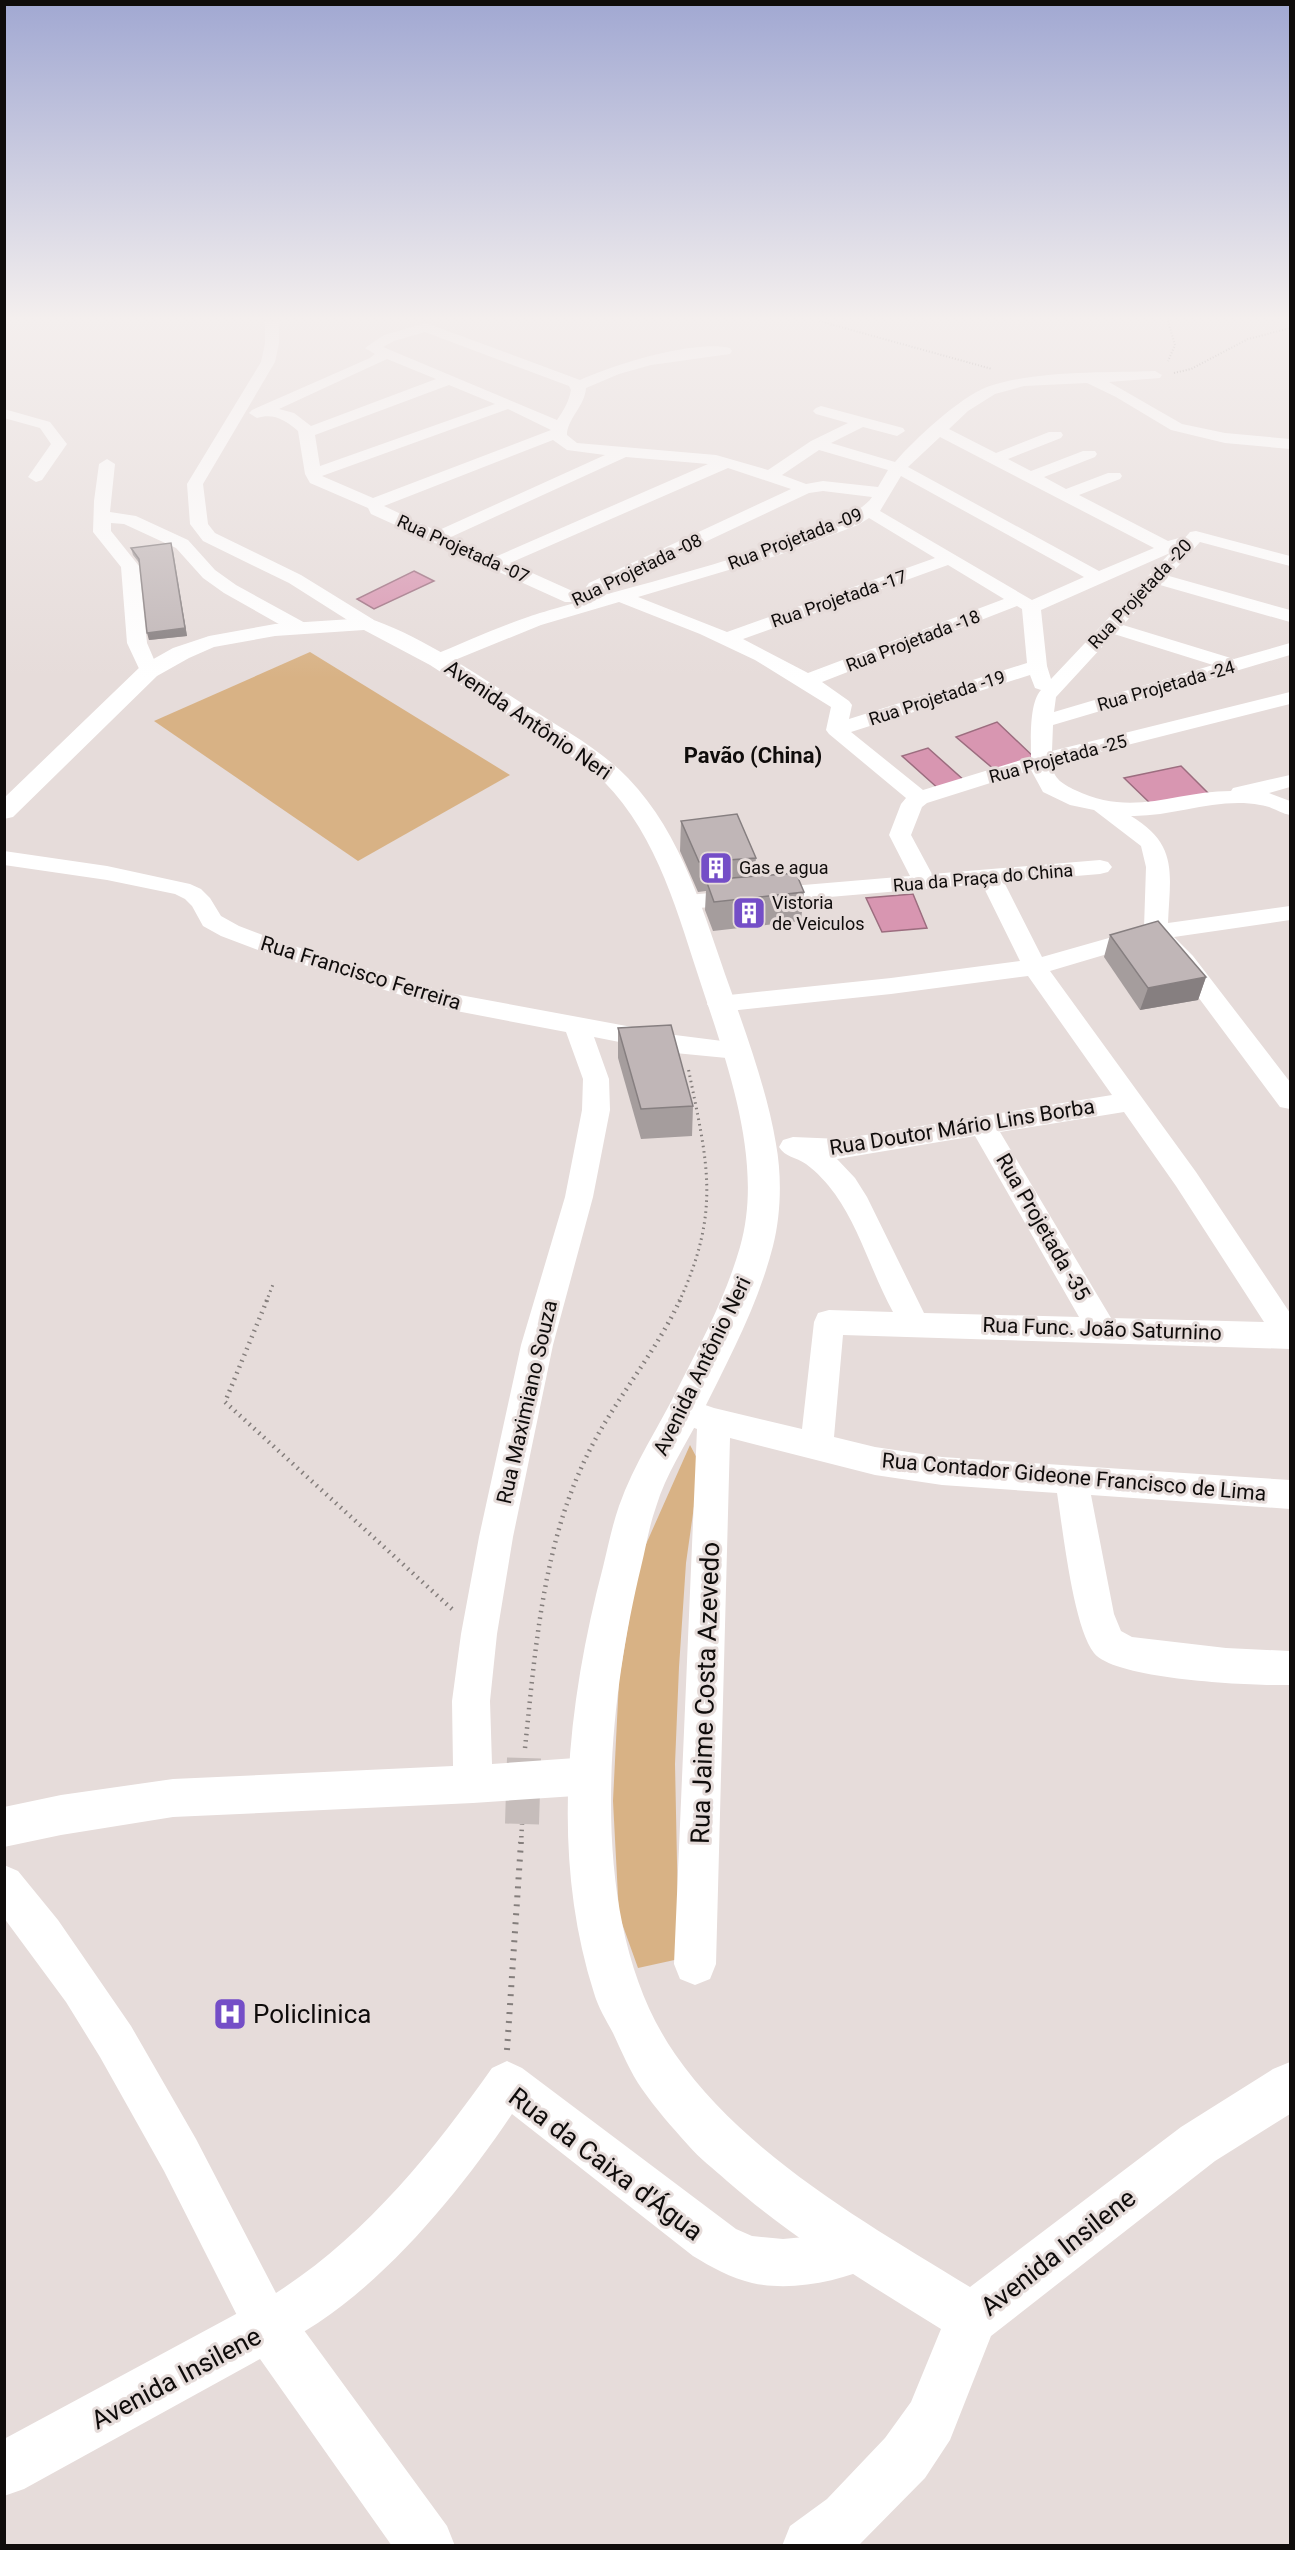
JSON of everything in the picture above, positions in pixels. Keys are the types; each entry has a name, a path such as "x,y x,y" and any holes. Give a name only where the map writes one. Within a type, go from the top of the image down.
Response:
{"street":[{"path":"36,477 59,444 56,440"},
{"path":"221,440 195,484 199,524 209,537 295,579 367,624"},
{"path":"307,440 313,474 408,440"},
{"path":"375,505 383,499 533,440"},
{"path":"562,440 573,447 727,462 805,489 823,486 884,492"},
{"path":"770,476 825,440"},
{"name":"Rua Projetada -09","path":"566,606 619,596 773,551 870,512 898,468 928,440"},
{"path":"958,440 1168,548"},
{"path":"995,459 1042,440"},
{"path":"1259,440 1290,444"},
{"path":"817,444 898,468 1099,578"},
{"path":"437,537 623,453"},
{"path":"1030,477 1089,454"},
{"path":"496,563 727,462"},
{"path":"107,464 102,532 130,566 137,643 149,670"},
{"name":"Rua Projetada -07","path":"313,474 316,480 375,505 378,510 496,563 566,606"},
{"path":"1065,495 1114,476"},
{"name":"Rua Projetada -08","path":"438,660 566,606 805,489"},
{"path":"870,512 1024,603 1037,666 1046,696 1042,722 1042,770 1051,787 1077,800 1097,805 1119,809 1151,810 1221,798 1290,781"},
{"path":"102,518 119,517 130,520 182,544 210,574 230,589 300,628"},
{"path":"1196,536 1290,561"},
{"name":"Rua Projetada -20","path":"1024,603 1099,578 1196,536"},
{"name":"Rua Projetada -20","path":"1046,696 1196,536"},
{"name":"Rua Projetada -17","path":"728,638 949,559"},
{"path":"1156,578 1290,616"},
{"path":"619,596 728,638 809,680 842,705 836,730 919,798 912,804 900,835 925,883"},
{"name":"Rua Projetada -18","path":"809,680 1024,603"},
{"path":"4,812 149,670 181,653 209,642 275,630 367,624"},
{"name":"Avenida Antônio Neri","path":"367,624 438,660 564,740 619,782 642,810 663,844 687,902 737,1050 761,1144 764,1188 758,1242 699,1416 659,1454 637,1506 600,1666 590,1776 590,1833 598,1914 617,1993 657,2070 707,2130 773,2188 860,2248 972,2318"},
{"path":"1111,627 1234,666"},
{"name":"Rua Projetada -24","path":"1042,722 1290,649"},
{"name":"Rua Projetada -19","path":"836,730 1037,666"},
{"name":"Rua Projetada -25","path":"919,798 1043,760 1290,698"},
{"path":"1221,798 1264,798 1290,809"},
{"path":"1097,805 1136,829 1155,851 1158,891 1156,932 1184,961 1290,1100"},
{"name":"Rua Francisco Ferreira","path":"4,858 107,873 182,889 193,894 202,903 211,921 230,931 278,949 446,1001 577,1027 737,1050"},
{"name":"Rua da Praça do China","path":"687,902 1100,867"},
{"path":"990,877 1035,966 1186,1179 1290,1336"},
{"path":"720,1004 891,986 1035,966 1156,932 1290,913"},
{"name":"Rua Maximiano Souza","path":"473,1784 471,1701 479,1634 496,1536 537,1345 579,1197 596,1110 596,1079 577,1027"},
{"name":"Rua Doutor Mário Lins Borba","path":"761,1144 841,1149 1131,1101"},
{"name":"Rua Projetada -35","path":"983,1126 1102,1329"},
{"path":"793,1147 811,1152 843,1183 867,1223 893,1282 915,1324"},
{"name":"Rua Func. João Saturnino","path":"817,1448 829,1322 1290,1336"},
{"name":"Rua Contador Gideone Francisco de Lima","path":"699,1416 817,1448 875,1461 942,1471 1290,1494"},
{"name":"Rua Jaime Costa Azevedo","path":"695,1964 699,1416"},
{"path":"1071,1480 1100,1630 1116,1649 1135,1655 1194,1662 1290,1668"},
{"path":"4,1827 61,1815 173,1798 473,1784 590,1776"},
{"path":"4,1885 35,1921 109,2031 189,2174 268,2326"},
{"name":"Rua da Caixa d'Água","path":"268,2326 329,2284 385,2234 477,2128 507,2083 709,2240 739,2256 773,2262 807,2262 860,2248"},
{"name":"Avenida Insilene","path":"810,2546 847,2519 905,2458 931,2421 972,2318 1198,2144 1290,2086"},
{"name":"Avenida Insilene","path":"4,2469 268,2326 427,2546"}],"path":[{"path":"524,1758 531,1692 558,1528 591,1445 662,1335 678,1306 698,1256 708,1186 706,1155 683,1044"},
{"path":"274,1282 225,1402 479,1634"},
{"path":"507,2083 522,1824"}],"shaded area":[{"path":"414,571 434,581 374,609 357,599"},
{"path":"310,652 510,775 358,861 154,721"},
{"path":"997,722 1037,760 996,771 956,737"},
{"path":"928,748 966,782 941,791 902,756"},
{"path":"1181,766 1211,796 1153,806 1124,778"},
{"path":"913,894 927,928 882,932 866,898"},
{"path":"690,1445 700,1464 686,1563 679,1667 675,1764 679,1959 638,1968 619,1915 613,1801 619,1680 639,1560"}],"building":[{"path":"171,543 185,628 147,633 139,559 131,548"},
{"path":"737,814 756,858 699,862 681,821"},
{"path":"796,873 804,892 714,902 706,880"},
{"path":"1158,921 1206,977 1148,988 1110,935"},
{"path":"671,1025 693,1106 641,1109 618,1028"}],"tunnel":[{"path":"522,1824 524,1758"}],"place":[{"name":"Gas e agua","path":"716,868"},
{"name":"Vistoria de Veiculos","path":"749,913"},
{"name":"Policlinica","path":"230,2014"}],"district":[{"name":"Pavão (China)","path":"753,755"}]}
